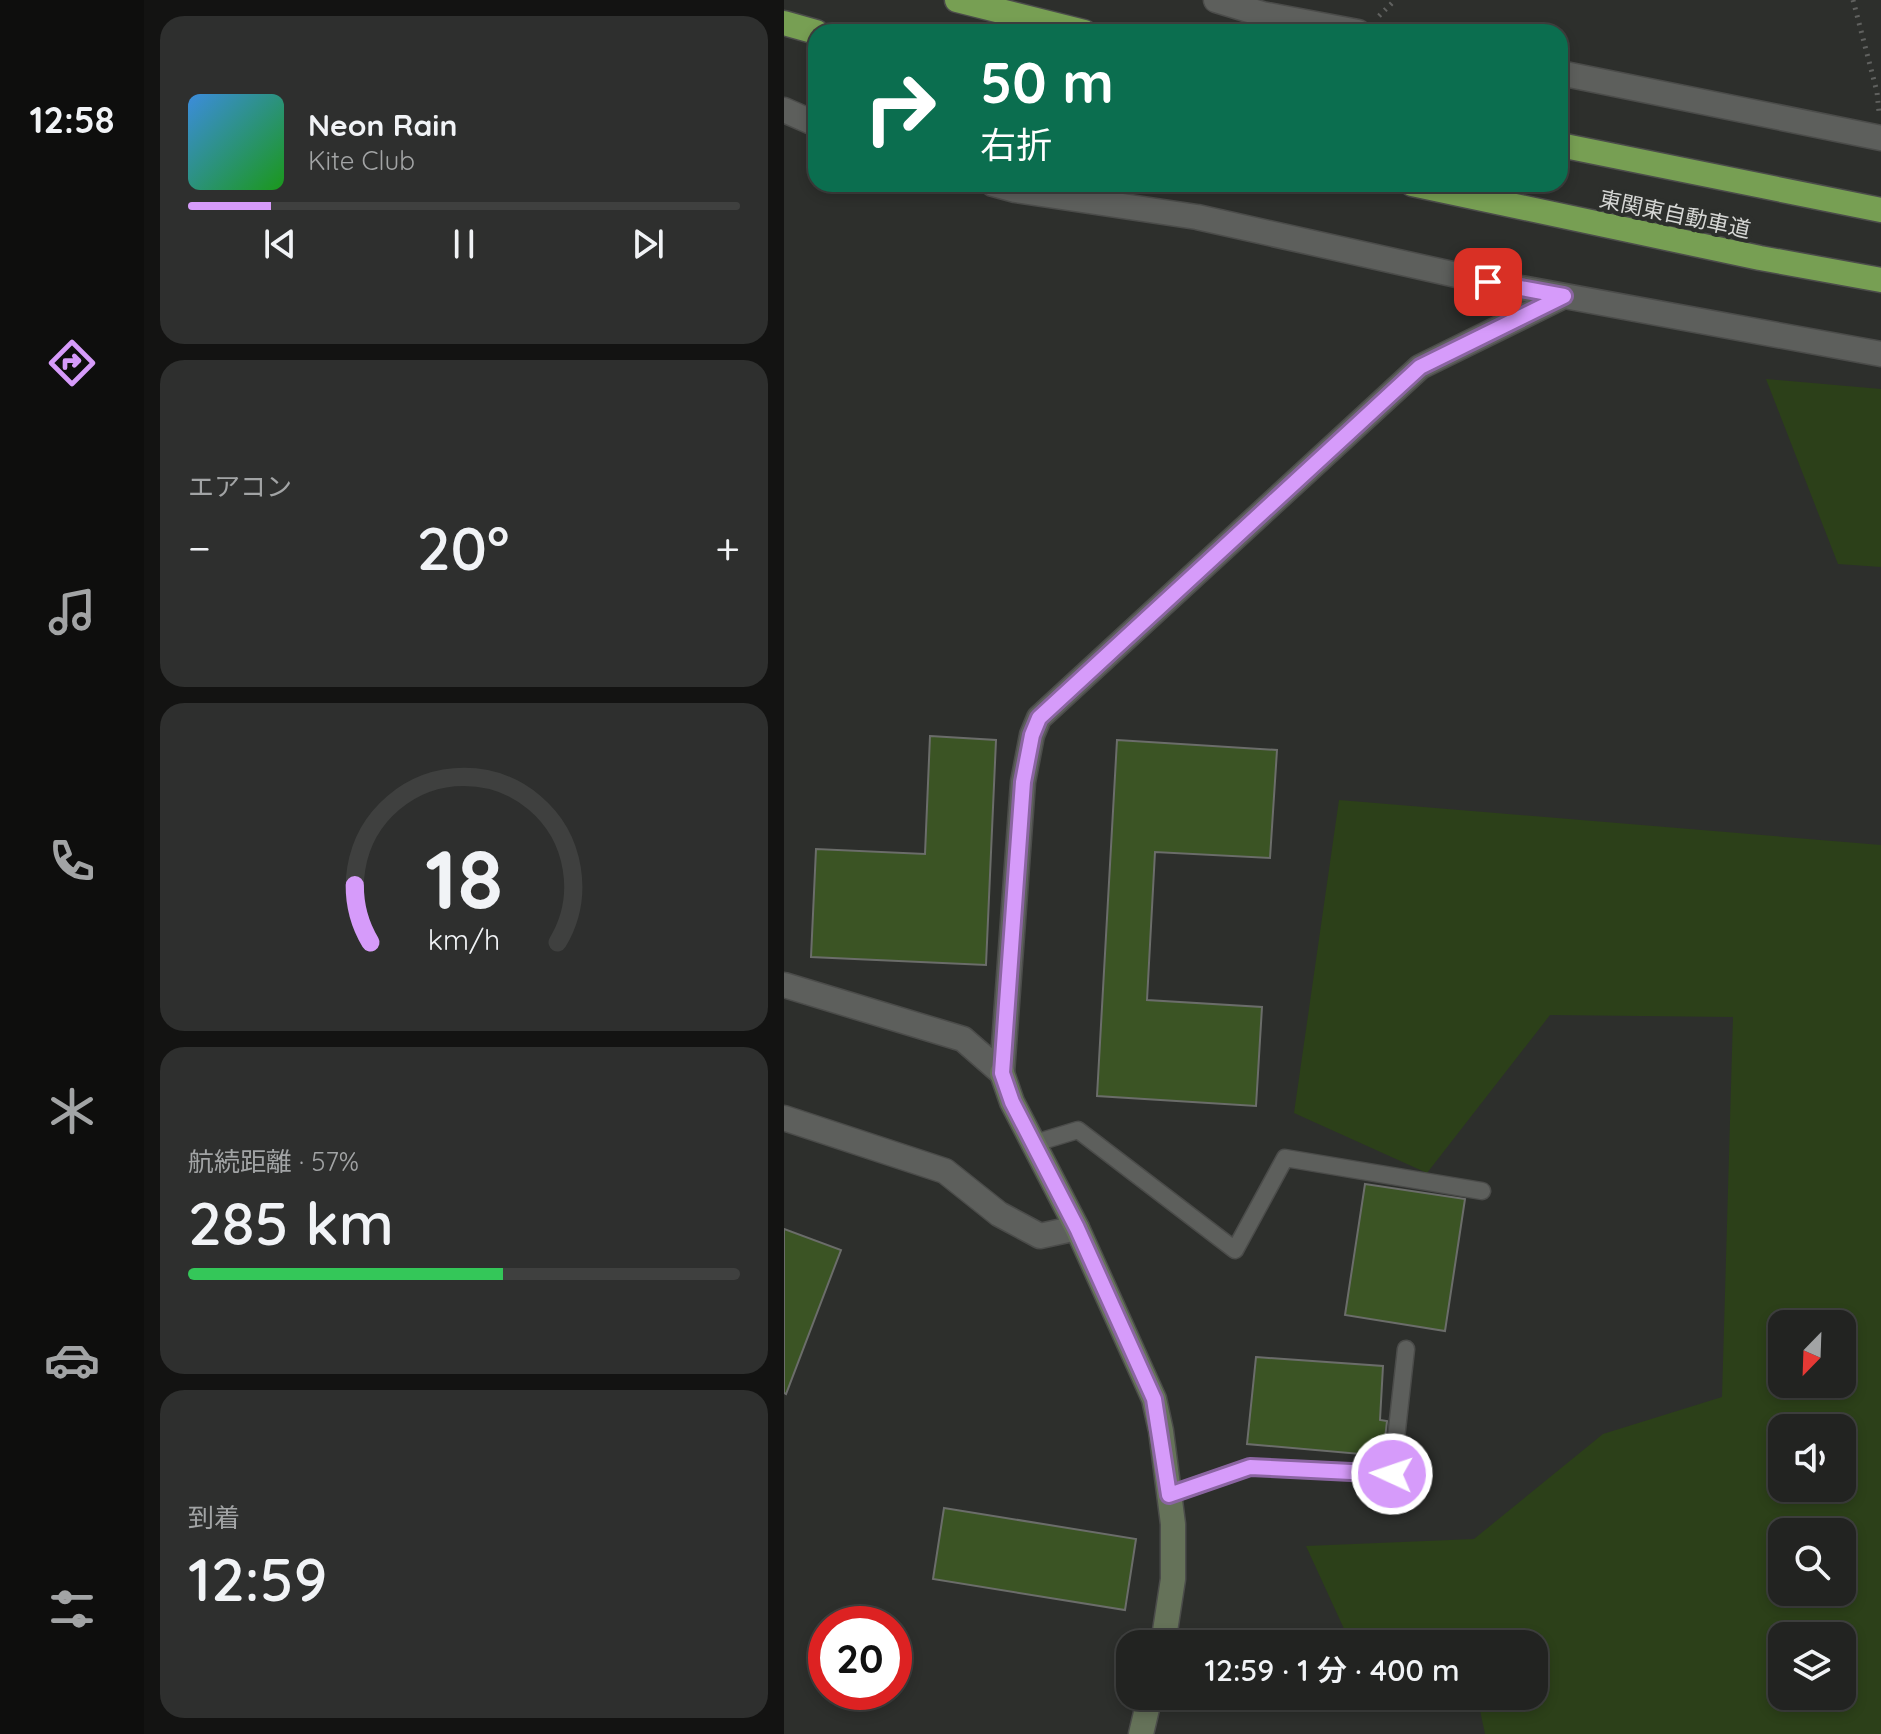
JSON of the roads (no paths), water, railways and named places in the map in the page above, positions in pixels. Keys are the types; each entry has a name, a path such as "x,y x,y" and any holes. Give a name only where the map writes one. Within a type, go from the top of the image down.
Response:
{"highway":[{"path":"957,0 1052,24"},
{"path":"784,23 808,30"},
{"name":"東関東自動車道","path":"1568,147 1881,210"},
{"name":"東関東自動車道","path":"1450,192 1745,255 1881,280"}],"street":[{"path":"1216,0 1262,14 1315,24"},
{"path":"1568,74 1880,130"},
{"path":"784,110 808,120"},
{"path":"1042,192 1197,217 1564,296 1881,354"},
{"path":"1002,1073 1023,782 1032,735 1039,718 1420,367 1564,296"},
{"path":"784,985 963,1039 1002,1073 1032,1144 1077,1228 1154,1399 1173,1524 1173,1579 1165,1630"},
{"path":"784,1118 945,1171 999,1214 1040,1236 1077,1228"},
{"path":"1141,1734 1147,1710"}],"lane":[{"path":"1032,1144 1078,1130 1235,1250 1285,1158 1482,1191"},
{"path":"1169,1495 1250,1467 1392,1474 1406,1349"}]}
